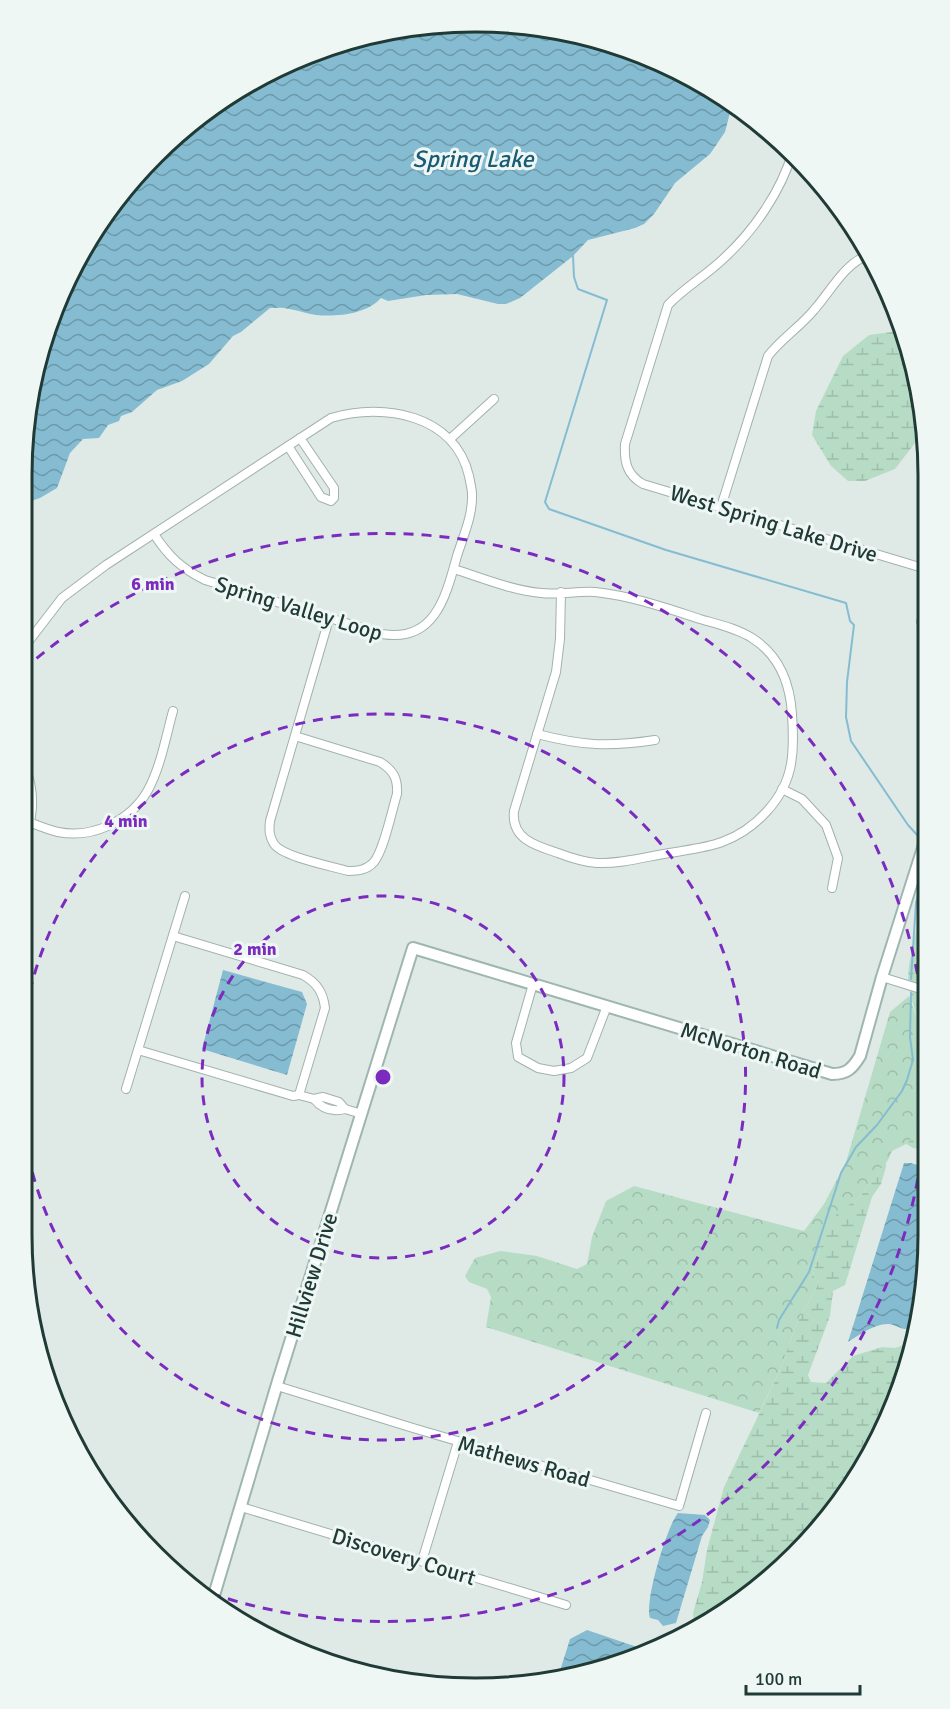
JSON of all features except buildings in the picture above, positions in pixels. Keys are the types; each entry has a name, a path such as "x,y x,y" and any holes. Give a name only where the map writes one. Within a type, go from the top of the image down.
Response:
{"street":[{"name":"West Spring Lake Drive","path":"789,161 780,183 764,211 745,235 723,260 668,305 625,444 624,459 627,469 633,478 643,484 918,567"},
{"path":"721,507 768,356 813,312 844,272 862,258"},
{"path":"450,439 494,399"},
{"name":"Spring Valley Loop","path":"364,412 399,414 433,426 450,439 460,452 467,469 472,494 470,514 446,596 437,613 426,625 402,636 392,636 329,619 205,580 173,561 154,534 331,418 364,412"},
{"path":"288,446 321,497 331,501 334,498 334,488 300,438"},
{"path":"32,637 62,598 106,565 154,534"},
{"path":"454,569 530,591 594,592 629,597 734,629 751,637 764,647 786,677 791,696 794,743 791,766 782,789 768,810 750,828 720,843 618,863 582,861 535,846 517,830 513,819 514,811 556,672 560,639 561,592"},
{"path":"295,736 380,762 395,776 398,785 397,794 380,853 367,868 348,871 285,852 275,846 269,834 270,821 329,619"},
{"path":"32,786 32,824 57,832 85,833 102,829 126,815 139,803 148,790 155,774 173,711"},
{"path":"537,734 572,743 597,746 625,745 656,740"},
{"path":"782,789 802,799 826,825 838,858 832,888"},
{"name":"McNorton Road","path":"413,948 832,1074 840,1074 853,1067 860,1056 918,863"},
{"path":"126,1089 185,896"},
{"path":"173,936 303,975 314,981 323,996 325,1008 299,1095"},
{"name":"Hillview Drive","path":"215,1593 413,948"},
{"path":"882,977 918,988"},
{"path":"533,984 516,1043 518,1057 538,1068 554,1071 571,1068 587,1058 607,1006"},
{"path":"138,1050 293,1096 299,1095 314,1099 323,1097 339,1102 345,1109"},
{"path":"314,1099 320,1106 328,1109 336,1111 345,1109 362,1114"},
{"path":"328,1109 331,1100"},
{"name":"Mathews Road","path":"277,1386 458,1442 679,1506 706,1413"},
{"path":"422,1561 458,1442"},
{"name":"Discovery Court","path":"241,1507 566,1605"}],"green space":[{"path":"895,332 910,388 917,440 895,469 865,481 848,481 831,466 812,435 816,411 843,356 869,335"},
{"path":"918,922 918,984 908,981"},
{"path":"909,989 918,992 918,1023"},
{"path":"909,996 918,1022 918,1132 906,1144 892,1151 888,1160 860,1197 837,1214 820,1248 813,1275 819,1283 796,1325 780,1370 759,1413 486,1327 491,1297 487,1289 469,1282 465,1276 475,1258 500,1251 537,1256 577,1269 587,1264 592,1237 606,1201 634,1186 804,1231 824,1204 846,1162 890,1012"},
{"path":"918,1132 918,1149 906,1144"},
{"path":"886,1162 881,1184 872,1197 845,1285 833,1291 830,1316 808,1375 811,1382 826,1383 853,1356 882,1347 895,1348 904,1345 885,1404 859,1456 844,1480 827,1504 789,1548 745,1586 694,1620 693,1613 702,1582 707,1550 724,1487 780,1370 796,1325 819,1283 813,1275 820,1248 837,1213 860,1197"}],"water":[{"name":"Spring Lake","path":"446,32 504,32 562,40 618,55 671,77 730,112 725,132 710,154 675,183 654,214 644,224 588,240 573,256 520,298 506,304 498,304 457,294 426,295 388,301 381,298 360,311 324,316 284,308 270,308 233,336 209,364 182,381 157,390 132,412 108,425 99,438 83,439 70,453 57,488 32,501 32,446 35,417 55,332 77,279 91,253 123,205 161,161 205,123 253,91 305,65 388,40"},
{"path":"223,970 302,992 307,1004 287,1075 202,1049"},
{"path":"904,1163 918,1165 918,1263 908,1329 889,1324 878,1325 848,1342"},
{"path":"678,1513 705,1515 710,1520 702,1536 676,1623 663,1626 658,1620 650,1618 650,1597 668,1533"},
{"path":"587,1630 637,1647 560,1669 570,1639"}],"waterway":[{"path":"571,255 578,289 607,300 545,502 549,509 666,550 846,603 850,621 854,625 847,682 846,717 851,741 908,825 918,836"},
{"path":"911,979 918,896"},
{"path":"777,1328 779,1320 809,1272 841,1173 856,1147 877,1125 902,1091 907,1080 913,1060 910,1037 911,993"}]}
